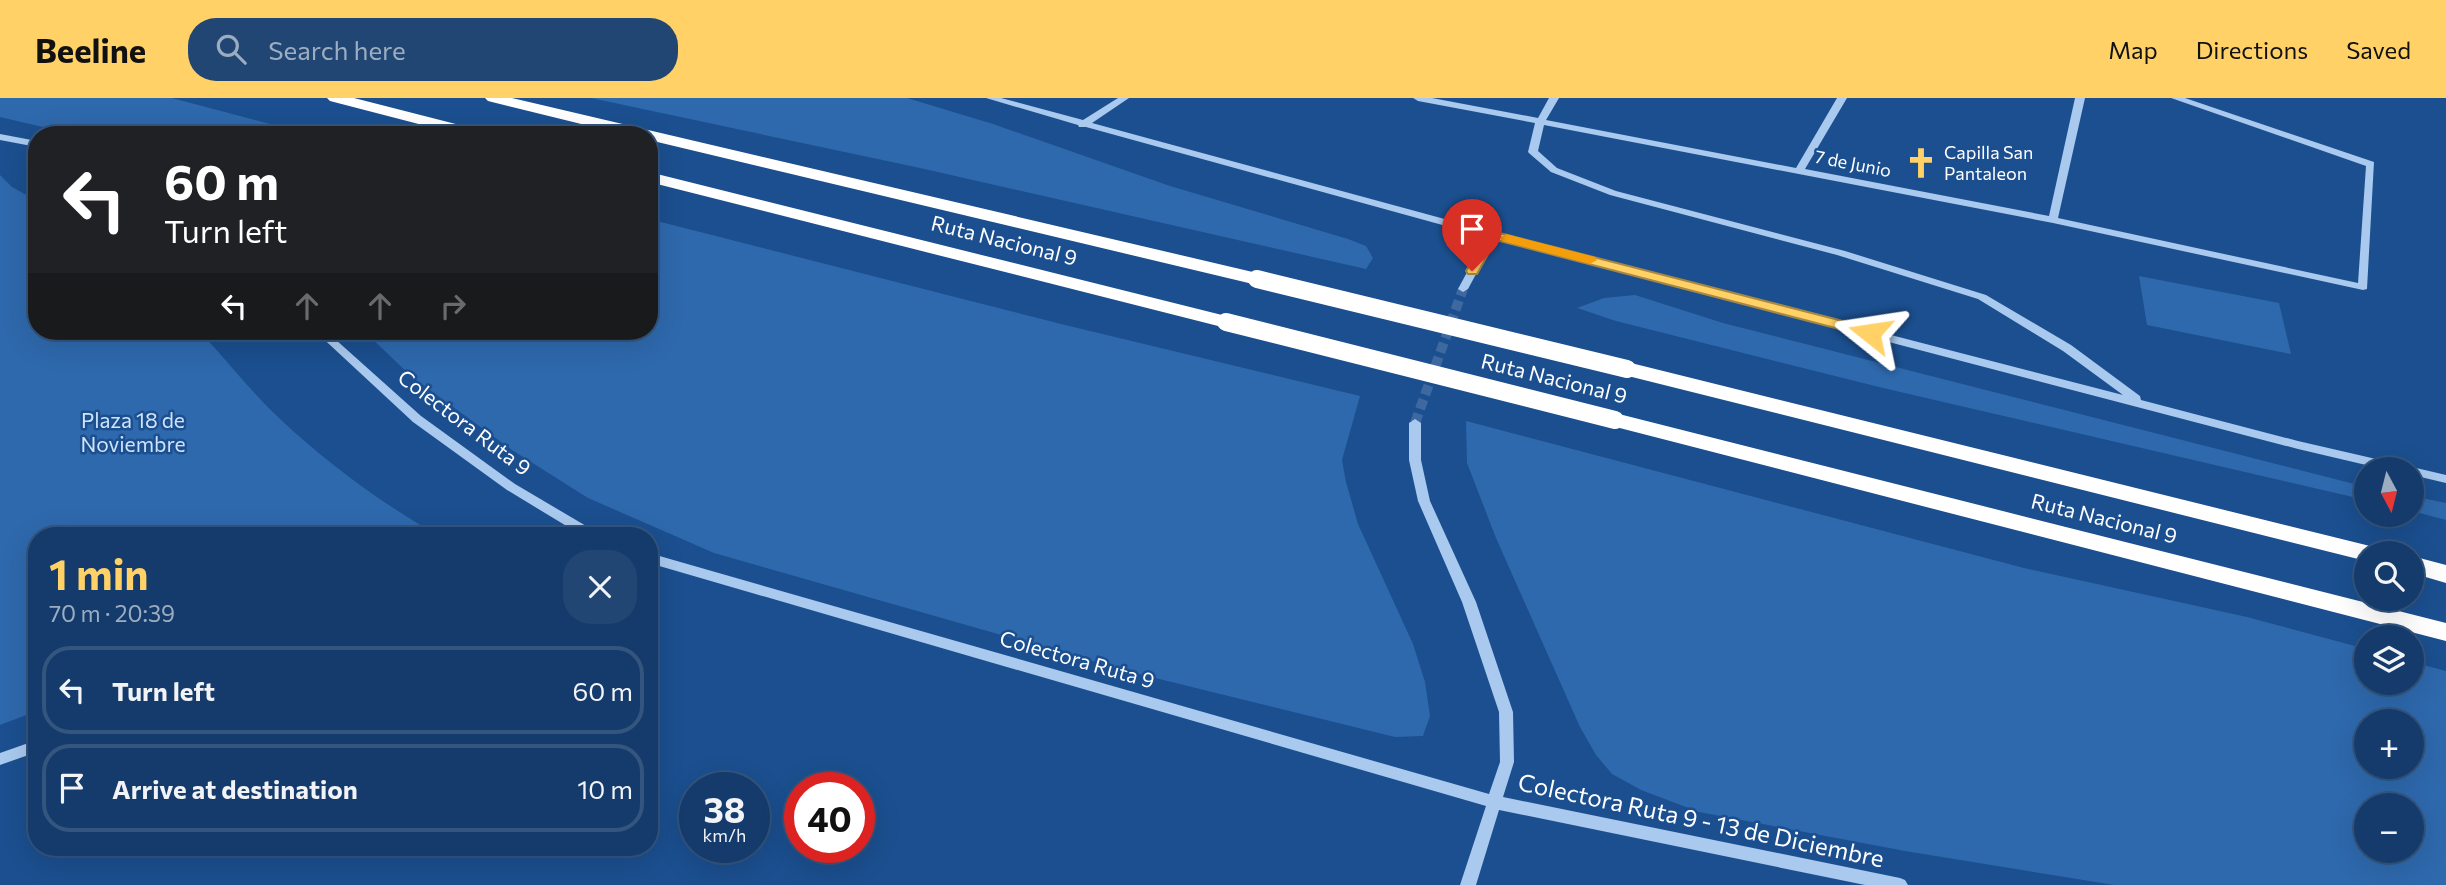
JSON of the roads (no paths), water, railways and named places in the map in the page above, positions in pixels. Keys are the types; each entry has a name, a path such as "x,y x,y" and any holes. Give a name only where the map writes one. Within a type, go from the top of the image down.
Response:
{"highway":[{"path":"335,98 445,126"},
{"name":"Ruta Nacional 9","path":"493,98 610,126"},
{"name":"Ruta Nacional 9","path":"658,137 1627,369 2354,551"},
{"name":"Ruta Nacional 9","path":"658,179 2446,632"},
{"path":"2424,568 2446,574"}],"street":[{"path":"991,98 1492,235 2354,458"},
{"path":"1082,125 1124,98"},
{"name":"7 de Junio","path":"1418,98 2053,220 2363,287 2371,164 2176,98"},
{"path":"1554,98 1540,122 1533,152 1554,170 1613,193 1854,256 1982,297 2067,348 2141,402"},
{"path":"1800,170 1843,98"},
{"path":"2053,220 2080,98"},
{"path":"0,137 28,142"},
{"path":"1463,289 1492,235"},
{"name":"Colectora Ruta 9","path":"330,340 417,419 511,487 578,527"},
{"path":"1415,424 1415,460 1424,501 1469,602 1506,712 1507,762 1468,885"},
{"path":"2424,474 2446,479"},
{"name":"Colectora Ruta 9","path":"658,561 1493,802"},
{"path":"0,759 28,749"},
{"name":"Colectora Ruta 9 - 13 de Diciembre","path":"1493,802 1900,885"}],"tunnel":[{"path":"1415,423 1463,289"}],"place":[{"name":"Capilla San Pantaleon","path":"1921,163"}],"park label":[{"name":"Plaza 18 de Noviembre","path":"133,433"}]}
